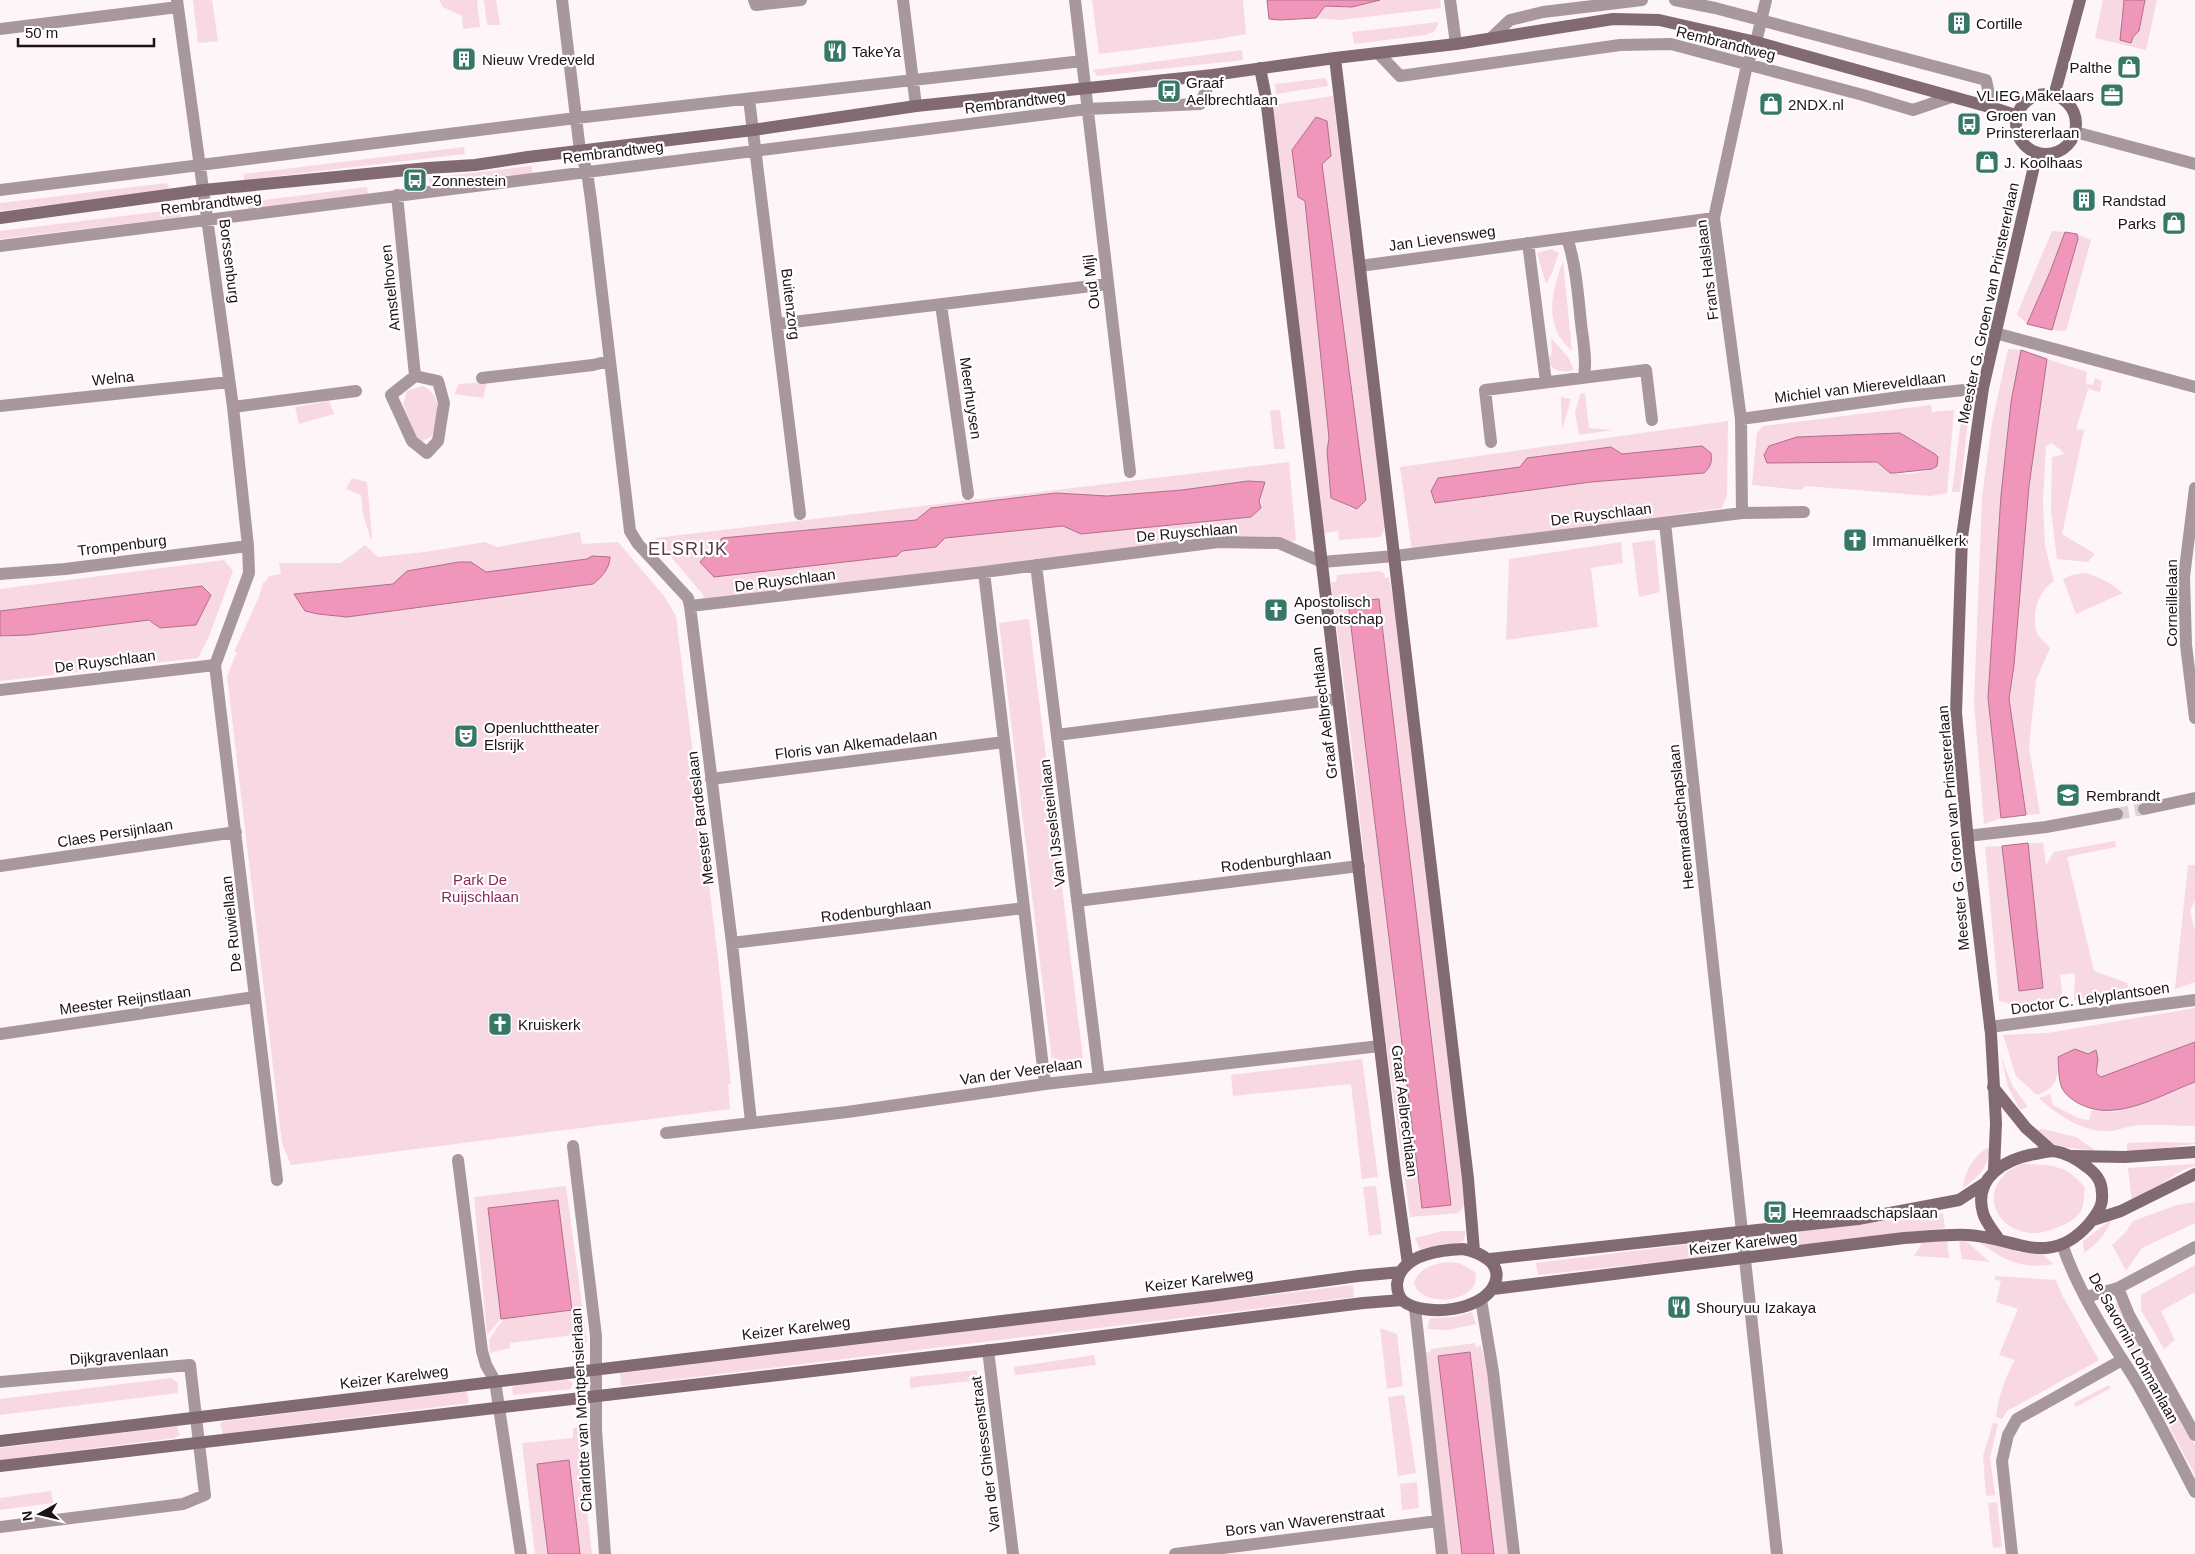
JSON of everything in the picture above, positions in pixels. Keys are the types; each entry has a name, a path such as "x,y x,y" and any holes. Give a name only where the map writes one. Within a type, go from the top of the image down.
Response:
{"street":[{"path":"482,378 593,365 609,361 587,172 580,151 562,0"},
{"path":"754,0 756,5 801,0"},
{"path":"903,0 916,106"},
{"name":"Oud Mijl","path":"1075,0 1130,472"},
{"path":"1450,0 1456,44"},
{"path":"1491,38 1510,20 1535,14 1642,0"},
{"name":"Rembrandtweg","path":"1675,0 1762,20 1986,80 1992,108"},
{"name":"Frans Halslaan","path":"1742,512 1741,419 1714,218 1747,65 1756,42 1766,0"},
{"path":"2054,96 2080,0"},
{"path":"0,29 178,4"},
{"name":"Borssenburg","path":"178,4 233,407 248,546 249,573 215,665"},
{"name":"Rembrandtweg","path":"0,218 204,190 475,165 753,130 916,106 1212,76 1335,58 1456,44 1613,19 1659,20 1756,42 2018,116"},
{"name":"Rembrandtweg","path":"1378,53 1400,76 1620,45 1672,44 1913,110 1951,97"},
{"path":"1335,58 1468,1179 1474,1251"},
{"path":"0,190 576,118 1082,61"},
{"name":"Graaf Aelbrechtlaan","path":"1260,68 1267,108 1322,562 1380,1046 1404,1268"},
{"name":"Rembrandtweg","path":"0,246 1087,109 1200,104 1212,76"},
{"path":"2047,94 2054,96 2069,105 2074,112 2075,132 2072,140 2056,153 2037,153 2030,150 2020,138 2017,131 2018,116 2021,109 2032,98 2047,94"},
{"name":"Buitenzorg","path":"749,99 800,514"},
{"path":"2075,132 2195,164"},
{"name":"Meester G. Groen van Prinstererlaan","path":"1994,1170 1996,1123 1990,1028 1967,836 1956,713 1962,546 1983,388 2037,153"},
{"name":"Amstelhoven","path":"397,195 415,376"},
{"name":"Jan Lievensweg","path":"1360,266 1714,218"},
{"path":"1567,238 1573,254 1586,366 1584,377"},
{"path":"1528,243 1546,382"},
{"path":"777,324 1108,284"},
{"name":"Meerhuysen","path":"941,305 968,494"},
{"path":"1995,333 2195,387"},
{"name":"Meester Bardeslaan","path":"609,361 630,531 638,544 688,598 690,606 732,943 751,1122"},
{"path":"1491,442 1485,390 1646,370 1652,420"},
{"path":"415,376 438,381 444,403 438,440 427,452 412,441 391,395 415,376"},
{"name":"Welna","path":"0,406 229,382"},
{"name":"Michiel van Miereveldlaan","path":"1741,419 1907,396 1983,388"},
{"path":"233,407 356,391"},
{"name":"Corneillelaan","path":"2195,488 2184,577 2186,645 2195,718"},
{"name":"De Ruyschlaan","path":"690,606 984,572 1218,542 1279,543 1322,562 1395,556 1742,512 1804,512"},
{"name":"Heemraadschapslaan","path":"1665,523 1777,1554"},
{"name":"Trompenburg","path":"0,574 64,569 248,546"},
{"name":"Van IJsselsteinlaan","path":"1036,565 1099,1078"},
{"path":"984,572 1045,1084"},
{"name":"De Ruyschlaan","path":"0,690 215,665"},
{"name":"De Ruwiellaan","path":"215,665 278,1180"},
{"path":"1057,734 1338,699"},
{"name":"Floris van Alkemadelaan","path":"711,779 1004,742"},
{"path":"2144,809 2195,798"},
{"path":"1967,836 2046,827 2117,814"},
{"name":"Claes Persijnlaan","path":"0,866 236,832"},
{"name":"Rodenburghlaan","path":"1077,901 1358,866"},
{"name":"Rodenburghlaan","path":"732,943 1024,908"},
{"name":"Meester Reijnstlaan","path":"0,1034 255,997"},
{"name":"Doctor C. Lelyplantsoen","path":"1990,1028 2195,1000"},
{"name":"Van der Veerelaan","path":"666,1133 847,1112 1045,1084 1380,1046"},
{"path":"1993,1087 2026,1128 2052,1151"},
{"name":"Charlotte van Montpensierlaan","path":"572,1146 596,1336 596,1430 606,1554"},
{"path":"2072,1156 2097,1174 2103,1187 2102,1203 2093,1220 2082,1232 2062,1244 2044,1249 2024,1248 1998,1238 1983,1214 1981,1197 1985,1183 1994,1170 2012,1159 2052,1151 2072,1156 2126,1157 2195,1152"},
{"path":"458,1160 482,1351 486,1365 495,1381 521,1554"},
{"path":"2093,1220 2121,1211 2195,1174"},
{"name":"Keizer Karelweg","path":"1490,1259 1858,1219 1960,1200 1985,1183"},
{"name":"Keizer Karelweg","path":"1492,1289 1904,1238 1968,1235 1998,1238"},
{"name":"De Savornin Lohmanlaan","path":"2062,1244 2069,1265 2086,1297 2143,1395 2195,1492"},
{"path":"2086,1297 2118,1288 2195,1247"},
{"path":"1444,1250 1474,1251 1490,1259 1497,1278 1492,1289 1481,1300 1457,1308 1422,1310 1415,1308 1402,1300 1397,1290 1404,1268 1430,1253 1444,1250"},
{"name":"Keizer Karelweg","path":"0,1440 1192,1298 1404,1268"},
{"name":"De Savornin Lohmanlaan","path":"2118,1288 2129,1315 2195,1435"},
{"path":"0,1466 988,1350 1363,1302 1402,1300"},
{"path":"1481,1300 1493,1372 1514,1554"},
{"path":"1415,1308 1442,1554"},
{"name":"Van der Ghiessenstraat","path":"988,1350 1013,1554"},
{"path":"2012,1554 2002,1461 2008,1435 2017,1419 2122,1360"},
{"name":"Dijkgravenlaan","path":"0,1382 190,1365 196,1417"},
{"path":"0,1527 183,1504 205,1495 196,1417"},
{"name":"Bors van Waverenstraat","path":"1175,1554 1438,1521"}],"green space":[{"path":"193,0 212,0 218,41 198,43"},
{"path":"439,0 477,0 480,27 463,29 462,16 443,7"},
{"path":"484,0 496,0 500,25 487,25"},
{"path":"1092,0 1243,0 1246,34 1099,54"},
{"path":"1380,0 1440,0 1441,8 1341,20 1316,18 1325,6 1352,7"},
{"path":"2103,0 2124,0 2120,24 2133,37 2139,31 2145,0 2157,0 2146,50 2095,38"},
{"path":"1439,22 1435,31 1425,35 1354,44 1352,32"},
{"path":"1242,50 1243,60 1097,76 1093,70"},
{"path":"1326,78 1328,86 1276,94 1275,84"},
{"path":"1333,96 1385,527 1381,537 1339,540 1338,531 1324,533 1273,105","holes":["1327,121 1331,156 1322,164 1353,509 1331,498 1327,451 1329,438 1305,201"]},
{"path":"464,147 465,154 244,180 244,174"},
{"path":"532,166 532,173 430,185 429,178"},
{"path":"167,183 169,190 0,211 0,203"},
{"path":"367,187 368,194 248,209 248,202"},
{"path":"180,209 181,217 0,239 0,231"},
{"path":"2052,231 2065,232 2027,324 2017,314"},
{"path":"2077,234 2091,240 2066,331 2052,330 2078,239"},
{"path":"1551,249 1559,253 1546,284 1537,253"},
{"path":"1563,261 1572,351 1563,341 1553,320 1552,309 1555,285"},
{"path":"1551,338 1568,357 1574,370 1559,371 1547,361 1552,353"},
{"path":"2008,349 2021,350 2011,402 2001,495 1988,698 2001,818 1984,824 1974,702 1982,497 1992,423"},
{"path":"2047,359 2087,372 2086,384 2093,385 2095,378 2102,381 2100,392 2088,389 2076,429 2084,430 2062,534 2095,554 2088,562 2057,559 2051,511 2052,457 2065,454 2052,443 2046,446 2043,501 2045,546 2054,581 2048,585 2040,596 2035,616 2037,632 2050,648 2036,680 2029,747 2040,814 2026,815 2009,699 2014,665 2029,486"},
{"path":"487,382 483,398 454,394 459,384"},
{"path":"423,386 430,391 437,402 437,415 432,436 422,442 417,439 403,404 407,391"},
{"path":"1585,393 1589,428 1613,430 1579,435 1575,413 1580,394"},
{"path":"1561,397 1571,399 1562,430"},
{"path":"329,401 334,414 299,424 295,407"},
{"path":"1931,405 1932,412 1954,410 1947,493 1931,496 1806,486 1801,490 1752,485 1757,433 1763,426","holes":["1900,433 1937,466 1914,473 1900,474 1888,471 1877,462 1875,434"]},
{"path":"1280,410 1285,449 1274,449 1270,411"},
{"path":"1962,412 1969,412 1960,492 1952,492"},
{"path":"1728,421 1727,495 1722,508 1412,551 1400,467","holes":["1702,446 1704,473 1591,482 1435,503 1438,478 1520,467 1611,447 1622,454"]},
{"path":"1289,462 1296,540 1286,544 1203,547 703,598 704,596 655,538","holes":["1248,481 1265,482 1259,501 1261,508 1251,517 1081,534 1063,526 945,538 936,547 902,551 700,562 722,538 917,520 931,508 1056,493 1107,496 1182,490"]},
{"path":"352,478 367,482 371,540 363,514 361,495 346,489"},
{"name":"Park De Ruijschlaan","path":"580,532 582,544 618,542 664,596 676,616 718,958 731,1084 728,1084 730,1109 291,1165 282,1143 227,676 237,652 234,652 259,597 263,583 269,576 281,574 279,563 341,563 365,545 378,557 425,552 485,542 497,547"},
{"path":"1655,540 1660,592 1639,597 1632,543"},
{"path":"1621,542 1623,563 1591,568 1598,627 1506,640 1509,559"},
{"path":"224,560 233,571 210,634 198,658 0,681 0,637 149,620 160,628 171,627 202,586 0,611 0,589"},
{"path":"1379,571 1384,573 1385,578 1389,577 1394,604 1457,1120 1464,1205 1459,1213 1410,1217 1378,983 1351,739 1331,582 1336,582 1337,575","holes":["1379,599 1451,1204 1423,1208 1419,1193 1348,602"]},
{"path":"2085,573 2096,576 2123,593 2076,614 2063,579"},
{"path":"1029,619 1083,1058 1076,1067 1065,1068 1062,1060 1052,1061 999,623"},
{"path":"2115,841 2116,847 2067,857 2094,971 2127,983 2132,997 2074,1000 2075,973 2060,975 2063,1001 2013,1008 2007,1003 1999,1001 1985,847 2002,846 2020,991 2043,988 2028,843 2043,843 2046,865 2054,852"},
{"path":"2188,865 2195,865 2195,900 2190,911 2195,931 2195,982 2175,989"},
{"path":"2195,1008 2195,1042 2101,1077 2096,1073 2098,1059 2096,1050 2088,1054 2058,1057 2057,1076 2053,1085 2037,1095 2016,1076 2003,1035 2048,1033"},
{"path":"2001,1057 2012,1085 2028,1107 2020,1110 2008,1087"},
{"path":"1362,1059 1378,1177 1362,1179 1351,1084 1233,1096 1231,1075"},
{"path":"2195,1082 2195,1126 2148,1125 2101,1131 2072,1122 2039,1098 2050,1094 2053,1105 2080,1119 2089,1120 2092,1110 2114,1112 2130,1108"},
{"path":"2043,1129 2076,1137 2096,1151 2049,1143 2034,1130"},
{"path":"2127,1143 2195,1144 2127,1153"},
{"path":"1990,1147 1982,1171 1963,1188 1971,1164 1975,1158"},
{"path":"2022,1164 2057,1167 2072,1174 2085,1188 2083,1206 2079,1214 2063,1225 2037,1233 2019,1231 2002,1219 1994,1202 1994,1192 2006,1173"},
{"path":"2195,1164 2195,1166 2183,1170 2132,1202 2128,1168"},
{"path":"566,1186 587,1342 576,1344 574,1335 510,1343 510,1348 490,1353 489,1340 504,1318 572,1309 488,1208 501,1319 487,1335 474,1197"},
{"path":"1376,1186 1382,1234 1369,1236 1363,1187"},
{"path":"2195,1202 2195,1223 2142,1248 2126,1271 2112,1245 2126,1232 2133,1221 2177,1205"},
{"path":"1943,1213 1945,1228 1762,1251 1757,1239 1761,1236"},
{"path":"2112,1219 2101,1238 2084,1253 2083,1241"},
{"path":"1443,1231 1466,1231 1463,1242 1420,1249 1415,1238"},
{"path":"1976,1240 1995,1242 2018,1252 2043,1254 2053,1264 2021,1264 2003,1258"},
{"path":"1947,1241 1949,1258 1914,1256 1922,1243"},
{"path":"1959,1241 1966,1241 1990,1262 1962,1259"},
{"path":"1707,1242 1712,1247 1708,1257 1538,1275 1536,1263"},
{"path":"1448,1262 1459,1263 1475,1272 1475,1282 1470,1290 1462,1296 1450,1299 1428,1297 1419,1292 1414,1283 1419,1274 1427,1268"},
{"path":"2195,1265 2195,1292 2161,1311 2175,1340 2164,1349 2141,1310 2141,1295"},
{"path":"1995,1276 2056,1280 2062,1295 2099,1360 2007,1411 2002,1419 1996,1417 1998,1402 2005,1380 2015,1360 1999,1355 2018,1309 1996,1302 2001,1281 1995,1280"},
{"path":"1353,1285 1354,1297 621,1386 620,1373"},
{"path":"2119,1303 2195,1445 2195,1475 2107,1311 2111,1304"},
{"path":"1472,1312 1476,1324 1448,1330 1427,1329 1430,1318 1454,1317"},
{"path":"1380,1328 1397,1334 1403,1386 1387,1389"},
{"path":"1475,1343 1476,1347 1481,1346 1486,1366 1509,1554 1494,1554 1469,1352 1438,1356 1462,1554 1447,1554 1426,1377 1426,1352 1430,1352 1431,1349"},
{"path":"1094,1355 1096,1365 1015,1375 1014,1367"},
{"path":"977,1370 978,1380 910,1388 910,1377"},
{"path":"171,1378 178,1383 178,1393 0,1415 0,1399"},
{"path":"566,1379 573,1383 570,1389 513,1395 512,1387 524,1383"},
{"path":"2109,1385 2111,1388 2076,1407 2074,1403"},
{"path":"467,1391 469,1403 223,1434 220,1423 225,1421"},
{"path":"1404,1395 1416,1473 1398,1476 1388,1397"},
{"path":"1993,1423 1998,1424 1990,1457 1995,1495 1986,1496 1983,1456"},
{"path":"177,1426 180,1435 174,1438 0,1460 0,1448"},
{"path":"585,1426 583,1476 592,1554 580,1554 569,1461 537,1464 548,1554 535,1554 522,1443 573,1438 573,1428"},
{"path":"1417,1482 1419,1508 1402,1510 1400,1484"},
{"path":"51,1491 53,1503 0,1510 0,1498"},
{"path":"1997,1502 2002,1547 1993,1548 1988,1503"}],"shaded area":[{"path":"1267,0 1380,0 1352,7 1325,6 1316,18 1280,20 1269,19"},
{"path":"2124,0 2145,0 2139,31 2133,37 2131,43 2120,40"},
{"path":"1316,117 1327,121 1331,156 1322,164 1366,500 1357,509 1331,498 1327,451 1329,438 1305,201 1298,197 1292,150"},
{"path":"2065,232 2077,234 2078,239 2052,330 2027,324 2050,272"},
{"path":"2021,350 2047,359 2029,486 2014,665 2009,699 2026,815 2001,818 1988,698 2001,495 2011,402"},
{"path":"1900,433 1935,454 1938,457 1937,466 1932,469 1890,473 1877,462 1767,463 1764,455 1769,446 1797,437"},
{"path":"1702,446 1711,453 1710,466 1704,473 1591,482 1435,503 1431,491 1438,478 1520,467 1527,458 1611,447 1622,454"},
{"path":"1248,481 1265,482 1259,501 1261,508 1251,517 1081,534 1063,526 945,538 936,547 902,551 897,556 714,577 700,562 722,538 916,520 931,508 1056,493 1107,496 1182,490"},
{"path":"592,556 610,557 604,572 593,584 347,617 305,611 294,594 393,584 407,571 459,562 471,562 486,572 587,559"},
{"path":"202,586 211,595 196,625 160,628 149,620 28,635 0,636 0,611"},
{"path":"1379,599 1451,1205 1422,1208 1348,602"},
{"path":"2028,843 2043,988 2019,991 2002,846"},
{"path":"2195,1042 2195,1082 2139,1105 2124,1109 2096,1109 2073,1100 2062,1088 2059,1077 2058,1057 2075,1049 2088,1054 2096,1050 2098,1059 2096,1073 2101,1077"},
{"path":"558,1200 572,1310 501,1319 488,1208"},
{"path":"1470,1352 1494,1554 1462,1554 1438,1356"},
{"path":"569,1460 580,1554 548,1554 537,1464"}],"tunnel":[{"path":"2117,814 2144,809"}],"place":[{"name":"Cortille","path":"1959,23"},
{"name":"TakeYa","path":"835,51"},
{"name":"Nieuw Vredeveld","path":"464,59"},
{"name":"Palthe","path":"2129,67"},
{"name":"Graaf Aelbrechtlaan","path":"1169,91"},
{"name":"VLIEG Makelaars","path":"2112,95"},
{"name":"2NDX.nl","path":"1771,104"},
{"name":"Groen van Prinstererlaan","path":"1969,124"},
{"name":"J. Koolhaas","path":"1987,162"},
{"name":"Zonnestein","path":"415,180"},
{"name":"Randstad","path":"2084,200"},
{"name":"Parks","path":"2174,223"},
{"name":"Immanuëlkerk","path":"1855,540"},
{"name":"Apostolisch Genootschap","path":"1276,610"},
{"name":"Openluchttheater Elsrijk","path":"466,736"},
{"name":"Rembrandt","path":"2068,795"},
{"name":"Kruiskerk","path":"500,1024"},
{"name":"Heemraadschapslaan","path":"1775,1212"},
{"name":"Shouryuu Izakaya","path":"1679,1307"}],"district":[{"name":"ELSRIJK","path":"688,549"}]}
